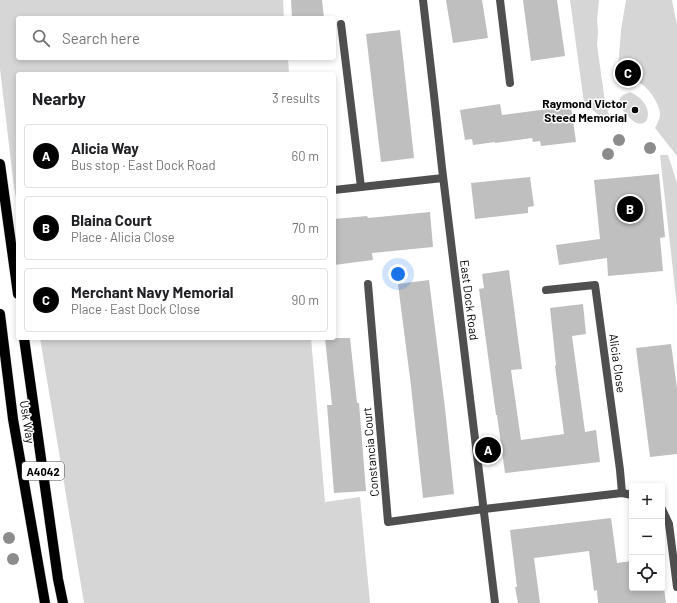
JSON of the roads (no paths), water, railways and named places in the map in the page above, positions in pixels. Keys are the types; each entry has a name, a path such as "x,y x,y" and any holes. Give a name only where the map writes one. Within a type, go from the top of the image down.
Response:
{"main road":[{"path":"0,164 16,280"},
{"name":"Usk Way","path":"0,314 14,419 45,603"},
{"name":"Usk Way","path":"24,340 58,578 63,603"}],"street":[{"name":"East Dock Road","path":"423,0 443,178 495,603"},
{"path":"500,0 510,83"},
{"path":"341,24 361,187"},
{"path":"336,190 443,178"},
{"name":"Constancia Court","path":"368,284 388,522 484,509"},
{"name":"Alicia Close","path":"546,290 595,285 622,493"},
{"path":"484,509 622,493 629,494"},
{"path":"665,515 669,524 677,587"}],"place":[{"name":"Merchant Navy Memorial","path":"628,73"},
{"name":"Raymond Victor Steed Memorial","path":"635,110"},
{"name":"Blaina Court","path":"630,209"},
{"name":"Alicia Way","path":"488,450"}]}
